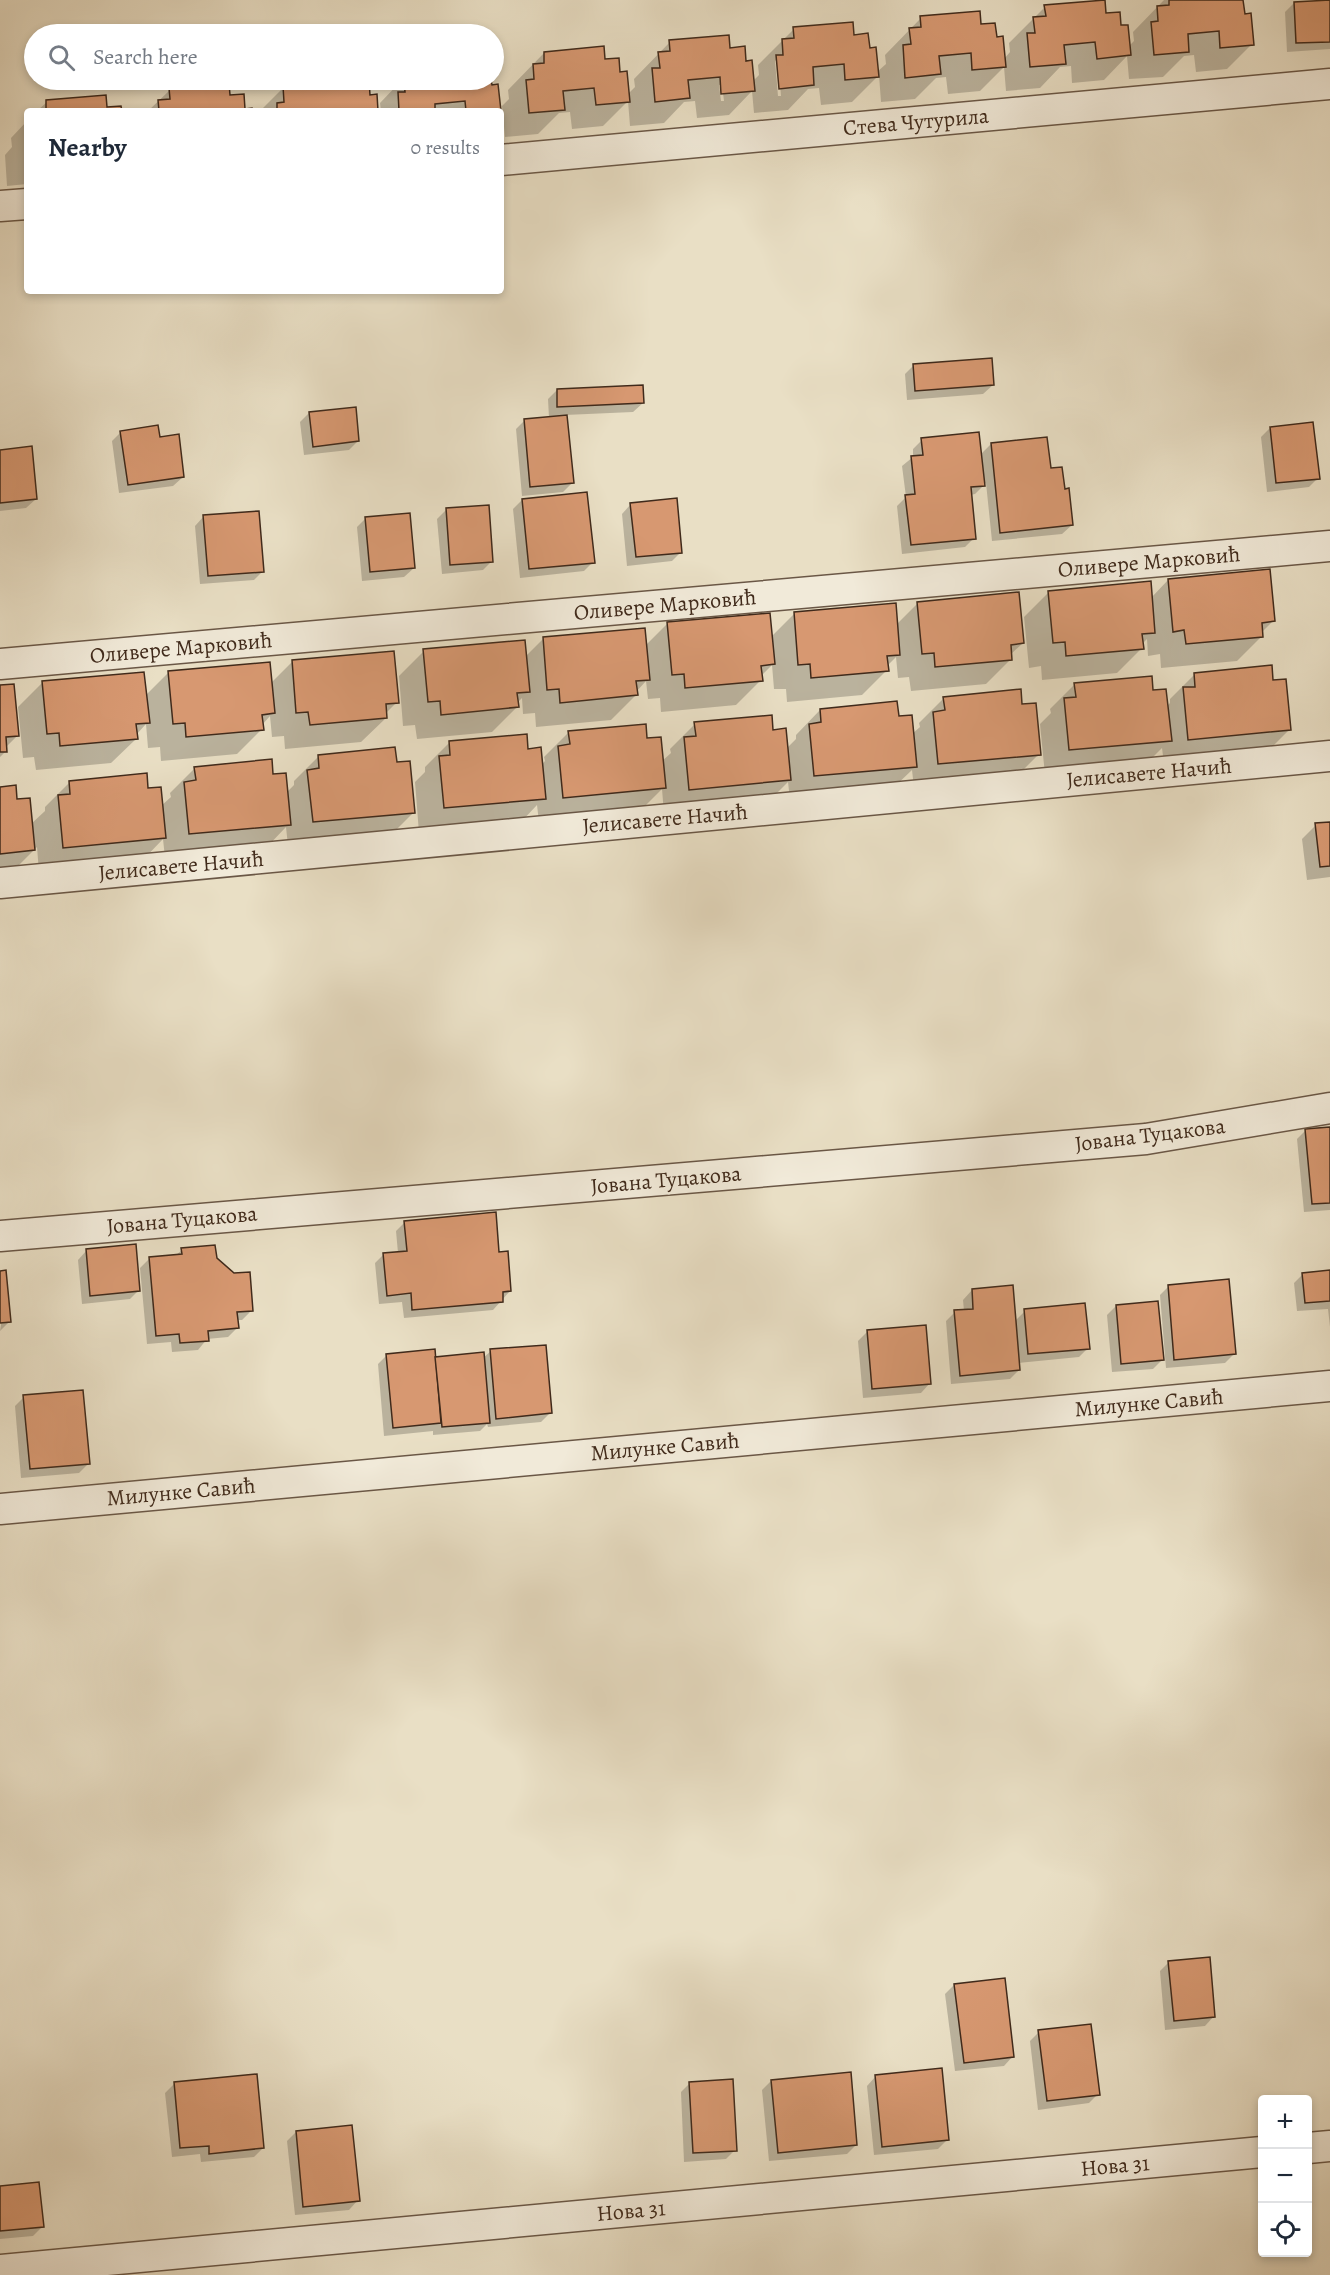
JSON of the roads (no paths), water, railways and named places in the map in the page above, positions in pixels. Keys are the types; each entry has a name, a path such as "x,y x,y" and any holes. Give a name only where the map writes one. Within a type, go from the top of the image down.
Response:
{"street":[{"name":"Стева Чутурила","path":"504,160 1330,84"},
{"path":"0,206 24,204"},
{"name":"Оливере Марковић","path":"0,664 1330,546"},
{"name":"Јелисавете Начић","path":"0,883 1330,756"},
{"name":"Јована Туцакова","path":"0,1236 1146,1139 1330,1108"},
{"name":"Милунке Савић","path":"0,1509 1330,1386"},
{"path":"1312,2148 1330,2146"},
{"name":"Нова 31","path":"0,2270 1258,2152"}]}
